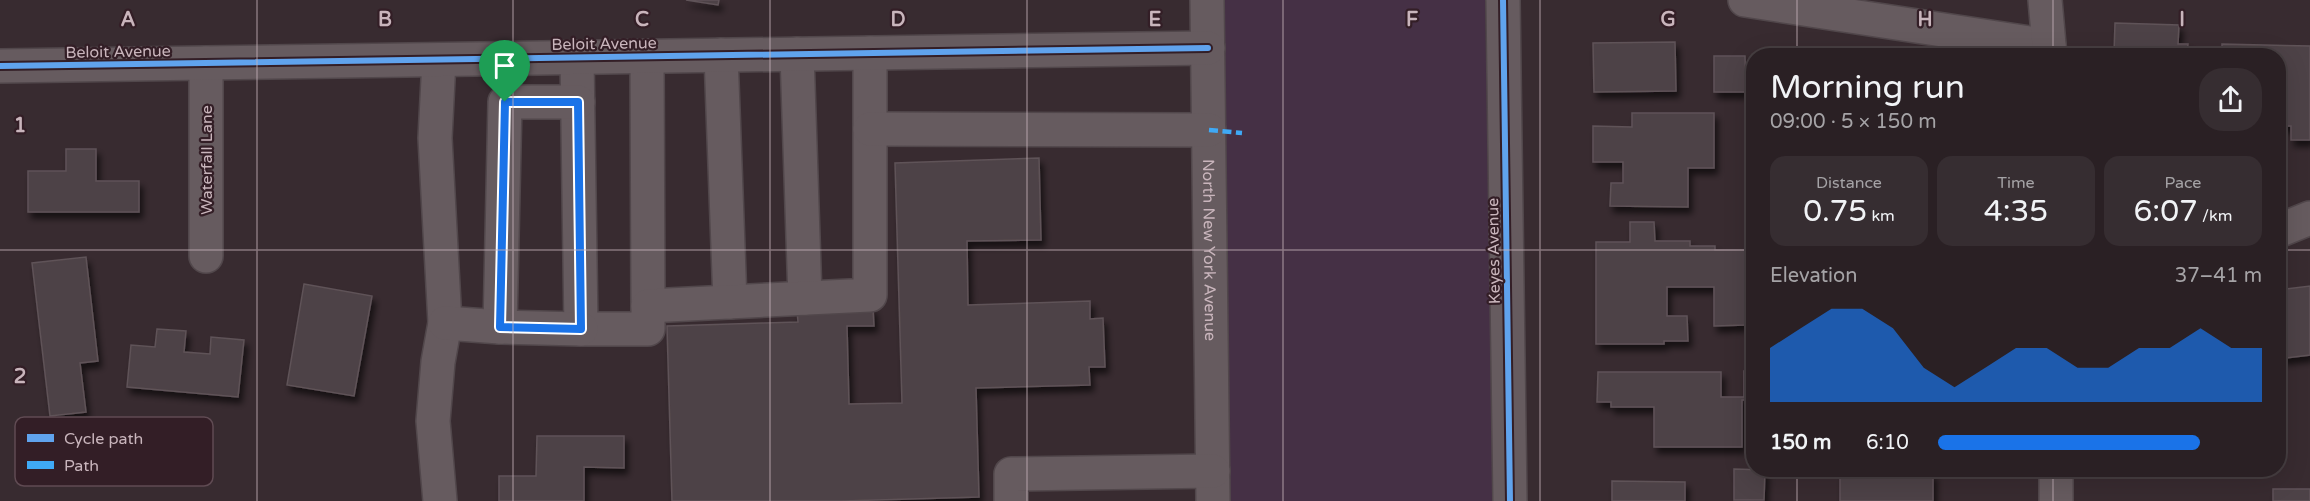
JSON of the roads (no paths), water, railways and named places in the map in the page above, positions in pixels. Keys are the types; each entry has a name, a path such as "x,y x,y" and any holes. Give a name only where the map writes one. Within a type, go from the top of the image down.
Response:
{"street":[{"name":"North New York Avenue","path":"1207,0 1213,486"},
{"name":"Keyes Avenue","path":"1503,0 1510,501"},
{"path":"1745,0 2031,48"},
{"path":"2045,0 2049,48"},
{"name":"Beloit Avenue","path":"0,66 1208,48"},
{"path":"648,306 870,295 870,53"},
{"path":"797,54 805,298"},
{"path":"721,55 730,302"},
{"path":"445,323 500,327 648,329 647,56"},
{"path":"577,57 581,329"},
{"path":"439,60 435,138 445,323 438,363 433,421 440,501"},
{"name":"Waterfall Lane","path":"206,63 206,256"},
{"path":"500,327 505,102 578,102"},
{"path":"870,129 1209,130"},
{"path":"2286,228 2310,218"},
{"path":"1011,501 1011,474 1213,486"},
{"path":"2056,477 2056,501"}]}
